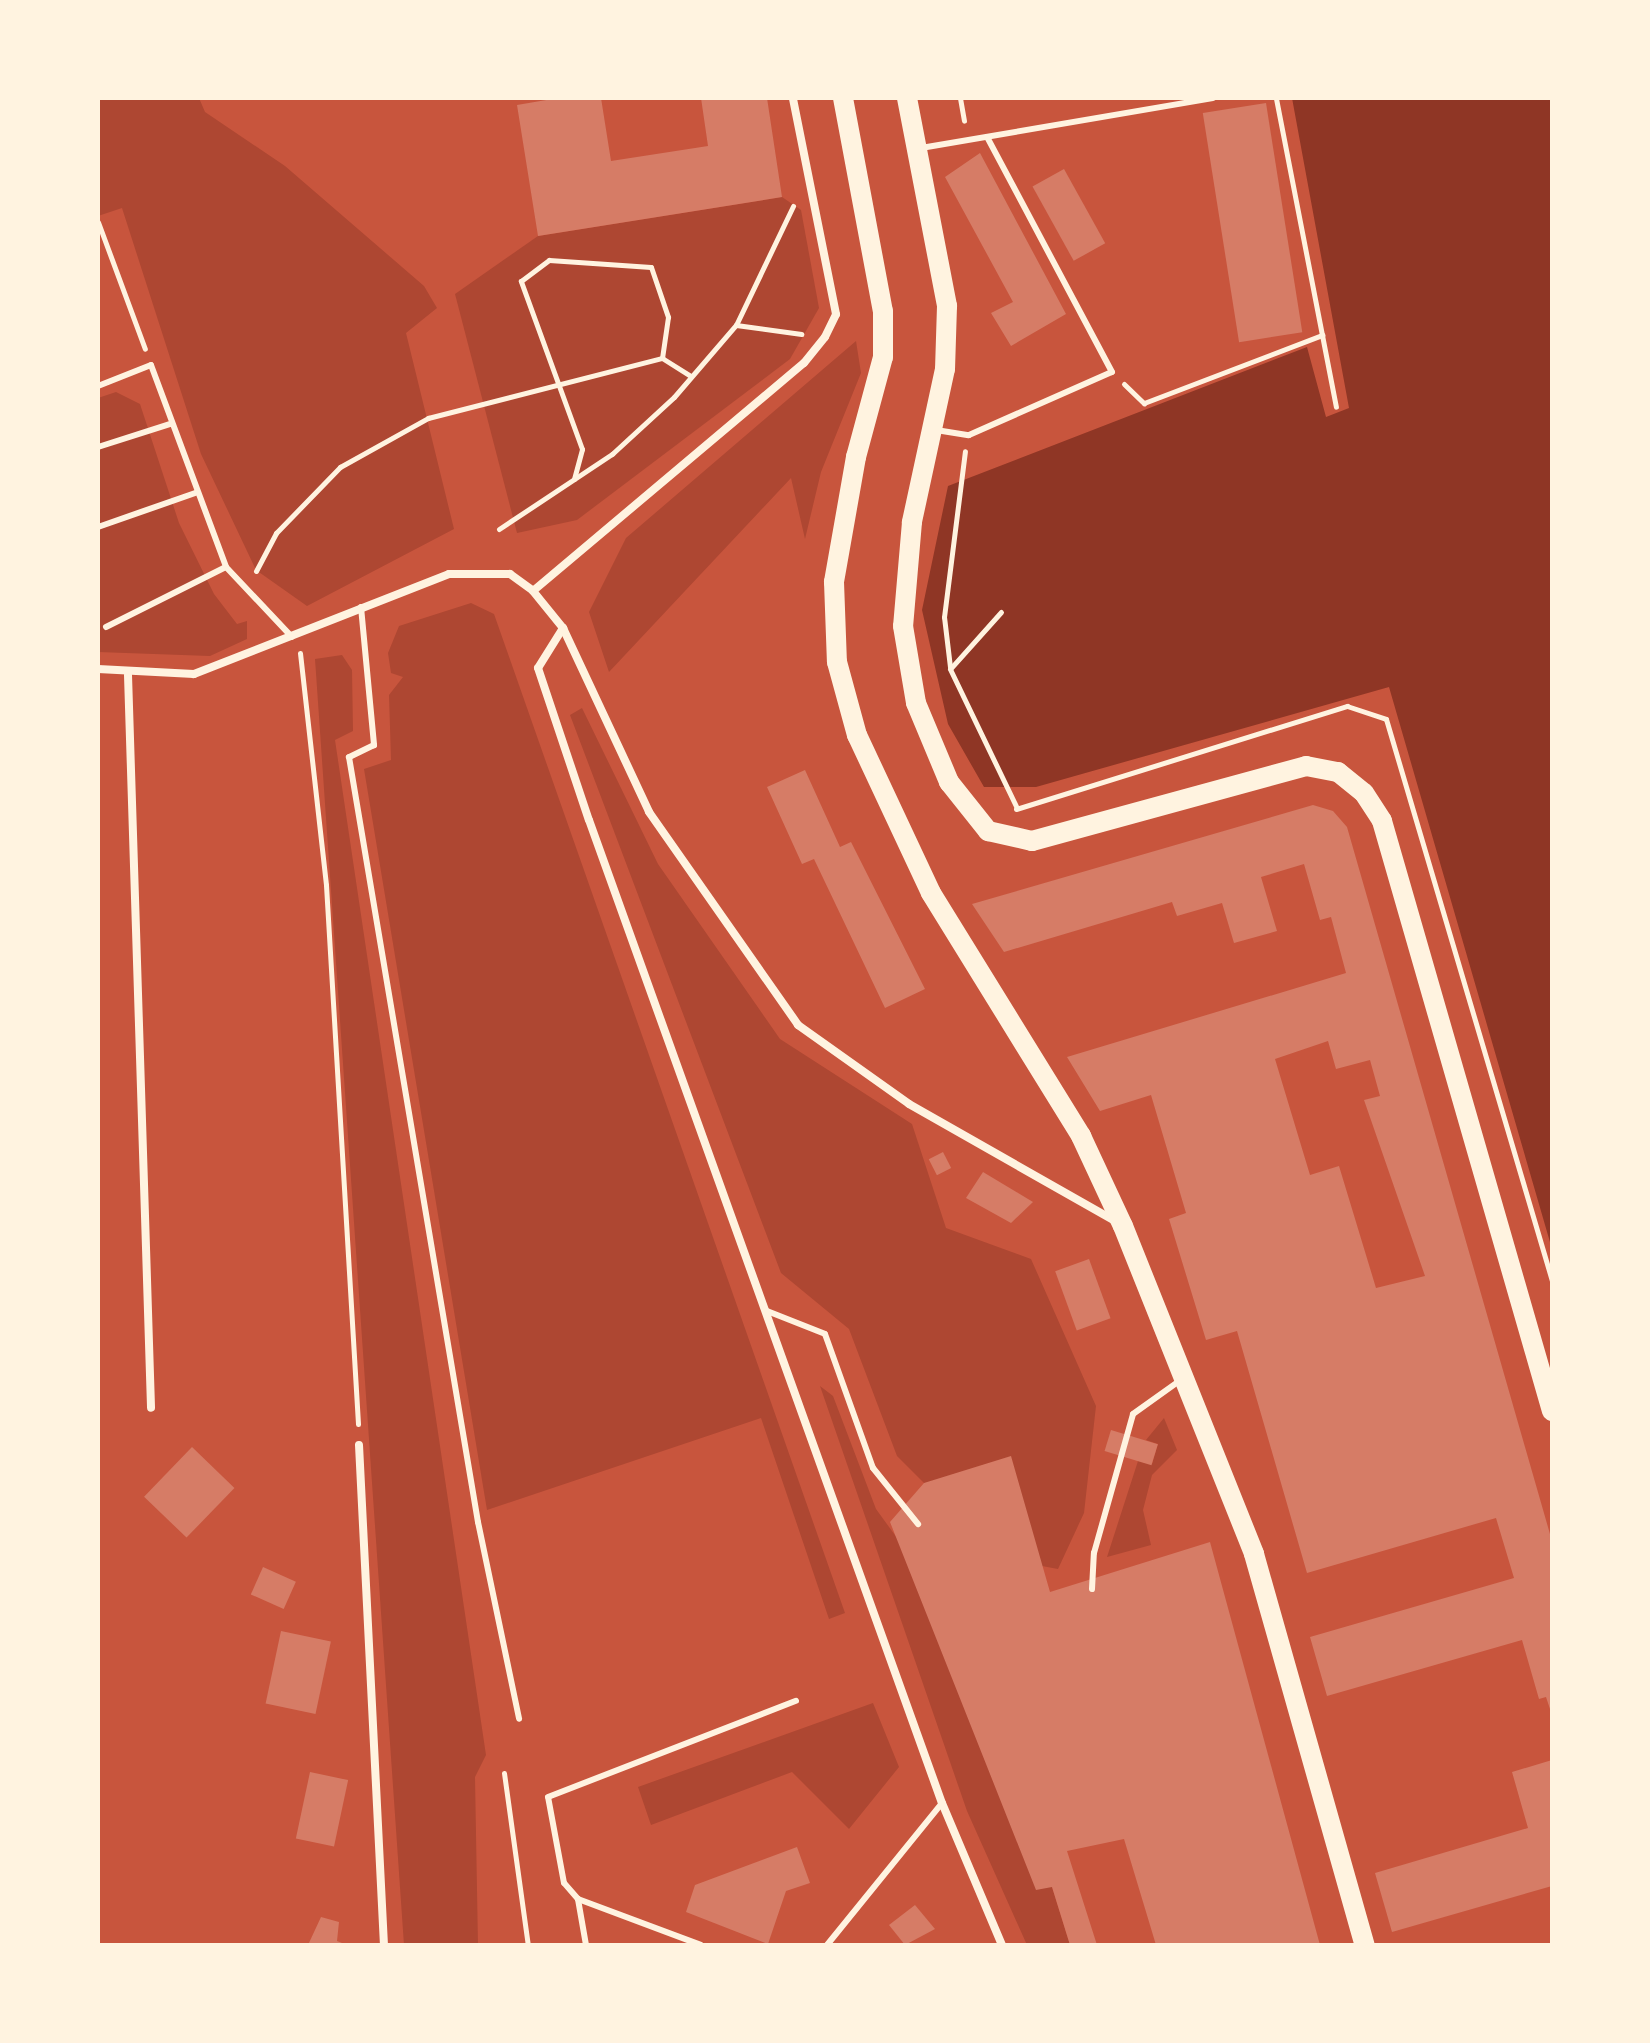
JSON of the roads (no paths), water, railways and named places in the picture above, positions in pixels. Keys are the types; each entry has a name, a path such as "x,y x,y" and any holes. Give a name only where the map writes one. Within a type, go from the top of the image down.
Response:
{"main road":[{"path":"843,98 883,311 883,357 856,457 834,582 837,662 881,798 975,972 1081,1136 1123,1226 1254,1554 1365,1945"},
{"path":"907,98 947,306 936,430 912,522 906,659 949,782 988,831 1032,841 1306,766 1338,772 1364,793 1382,821 1552,1411"}],"street":[{"path":"533,591 804,363 825,337 836,314 793,98"},
{"path":"98,669 128,675 194,674 293,639 361,605 449,574 510,574 533,591 563,628 649,812 798,1025 909,1104 1123,1226"},
{"path":"563,628 538,668 942,1803 1002,1945"},
{"path":"128,675 151,1408"},
{"path":"359,1445 384,1945"}],"lane":[{"path":"918,148 1213,98"},
{"path":"936,430 969,435 1112,372 987,137"},
{"path":"98,386 151,365 195,493 226,567 245,593 293,639"},
{"path":"98,447 170,424"},
{"path":"98,527 195,493"},
{"path":"106,627 226,567"},
{"path":"361,605 374,745 349,757 478,1522 519,1719"},
{"path":"767,1311 825,1334 873,1468 918,1524"},
{"path":"1092,1589 1094,1553 1133,1414 1184,1378"},
{"path":"701,1945 578,1899 564,1883 548,1797 796,1701"},
{"path":"827,1945 942,1803"},
{"path":"578,1899 586,1945"}]}
